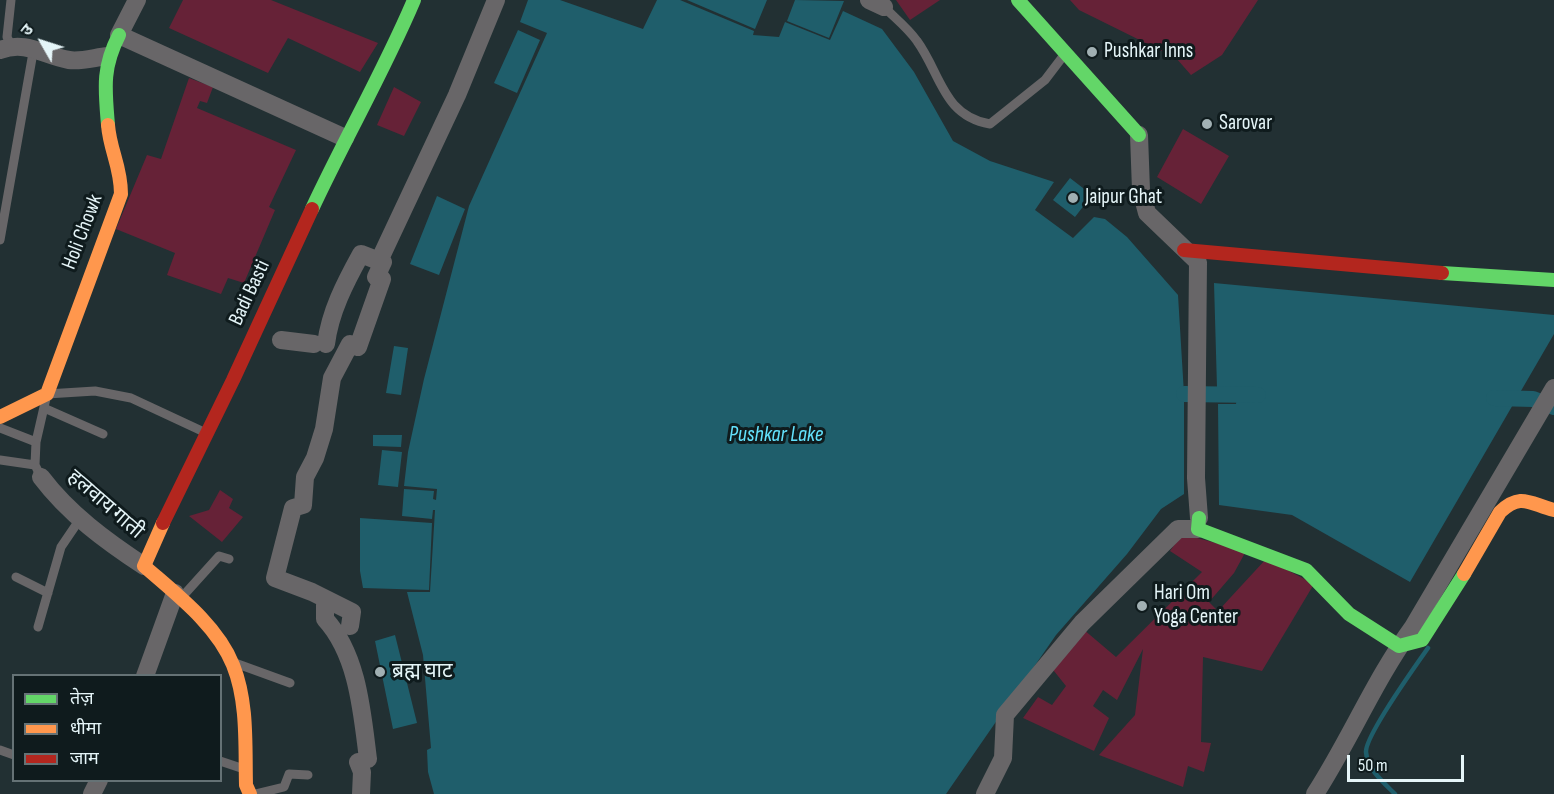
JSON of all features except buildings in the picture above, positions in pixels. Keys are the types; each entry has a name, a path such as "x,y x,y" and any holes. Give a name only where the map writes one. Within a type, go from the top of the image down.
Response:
{"street":[{"path":"137,0 119,35 345,138"},
{"name":"Badi Basti","path":"144,566 178,487 206,433 345,138 397,40 414,0"},
{"path":"281,340 320,344 344,284 361,254 379,261 457,95 496,0"},
{"path":"1018,0 1139,135 1141,190 1147,213 1191,256 1554,280"},
{"name":"Holi Chowk","path":"46,401 69,330 121,194 121,173 109,139 105,85 108,56 119,35"},
{"path":"6,47 34,47 70,60 108,56"},
{"path":"1191,256 1199,524"},
{"path":"350,626 352,612 275,578 293,508 303,505 305,477 315,458 324,429 332,378 350,344 358,347 382,279 376,277 383,262"},
{"path":"1315,794 1339,756 1399,646 1413,627 1554,388"},
{"path":"0,418 46,401"},
{"name":"हलवाय गाती","path":"38,471 80,519 107,542 144,566"},
{"path":"985,794 1003,758 1005,715 1082,623 1178,529 1199,524 1306,570 1349,614 1399,646 1422,640 1430,631 1500,513 1509,503 1517,498 1554,510"},
{"path":"144,566 178,596 215,637 230,661 241,706 245,769 250,794"},
{"path":"145,674 178,596"},
{"path":"325,599 325,619 334,629 351,662 363,760 361,794"}],"lane":[{"path":"6,47 11,0"},
{"path":"877,4 916,40 951,102 972,121 990,124 1045,80 1066,53"},
{"path":"0,240 34,47"},
{"path":"46,401 95,391 130,398 206,433"},
{"path":"46,401 104,434"},
{"name":"Holi Chowk","path":"36,442 46,401"},
{"path":"0,418 36,442 38,471 0,460"},
{"path":"38,627 61,548 80,519"},
{"path":"178,596 219,556 229,559"},
{"path":"16,577 48,593"},
{"path":"230,661 290,683"},
{"path":"222,762 245,769"},
{"path":"255,794 284,787 289,774 308,775"}],"shaded area":[{"path":"183,0 271,0 378,43 360,72 288,38 268,73 169,28"},
{"path":"896,0 940,0 910,20"},
{"path":"1070,0 1258,0 1222,55 1191,75 1176,58 1079,10"},
{"path":"189,78 213,87 207,103 200,101 197,108 296,150 269,207 275,210 244,283 228,278 221,294 167,275 175,253 116,229 147,155 161,159"},
{"path":"394,87 421,102 404,136 377,125"},
{"path":"1183,129 1229,156 1201,204 1157,177"},
{"path":"220,490 233,499 229,508 243,517 222,542 189,516 209,510"},
{"path":"1182,534 1246,551 1234,573 1209,602 1218,611 1266,559 1314,584 1262,671 1203,657 1201,742 1211,743 1204,772 1188,766 1183,787 1099,755 1135,715 1143,649 1117,700 1103,690 1093,706 1109,718 1094,751 1023,718 1038,697 1052,705 1066,686 1050,666 1083,629 1116,657 1202,572 1170,551"}],"water":[{"name":"Pushkar Lake","path":"528,0 560,0 643,29 657,0 680,0 754,31 753,35 779,37 785,22 830,40 843,11 882,29 914,72 953,141 990,161 1054,182 1035,210 1073,238 1094,217 1105,219 1127,237 1178,295 1184,394 1184,494 1161,509 1127,554 1056,635 946,794 434,794 428,772 427,750 431,748 423,655 407,592 430,592 435,510 433,510 432,519 402,516 404,489 434,491 433,499 436,500 437,489 404,486 408,452 424,379 469,206 547,33 520,22"},
{"path":"687,0 767,0 755,29"},
{"path":"795,0 844,1 829,38 787,21"},
{"path":"518,30 540,40 517,93 494,83"},
{"name":"Jaipur Ghat","path":"1070,178 1092,195 1075,217 1053,200"},
{"path":"437,196 465,209 439,275 410,264"},
{"path":"1214,283 1554,315 1554,334 1410,582 1292,515 1219,505 1218,404 1236,404 1238,390 1217,388"},
{"path":"394,346 408,348 401,395 386,393"},
{"path":"373,435 402,435 401,447 373,446"},
{"path":"382,450 402,452 398,487 378,485"},
{"path":"360,518 432,523 429,590 363,588 360,571"},
{"path":"395,635 417,723 393,729 375,641"}],"waterway":[{"path":"1184,394 1258,395"},
{"path":"1494,398 1533,399 1554,407"},
{"path":"1395,794 1369,764 1366,752 1374,731 1392,700 1428,648"}],"traffic: fast":[{"path":"312,209 414,0"},
{"path":"1018,0 1139,135"},
{"path":"108,125 107,68 119,35"},
{"path":"1442,273 1554,280"},
{"path":"1199,518 1198,529 1306,570 1349,614 1399,646 1422,640 1464,574"}],"traffic: slow":[{"path":"0,417 47,394 121,194 108,125"},
{"path":"1464,574 1500,512 1507,506 1514,502 1526,501 1554,510"},
{"path":"163,523 144,566 206,623 226,650 233,665 243,709 246,785 250,794"}],"traffic: jam":[{"path":"163,523 233,380 312,209"},
{"path":"1184,250 1442,273"}],"place":[{"name":"Pushkar Inns","path":"1092,52"},
{"name":"Sarovar","path":"1207,124"},
{"name":"Jaipur Ghat","path":"1073,198"},
{"name":"Hari Om Yoga Center","path":"1142,606"},
{"name":"ब्रह्म घाट","path":"380,672"}]}
